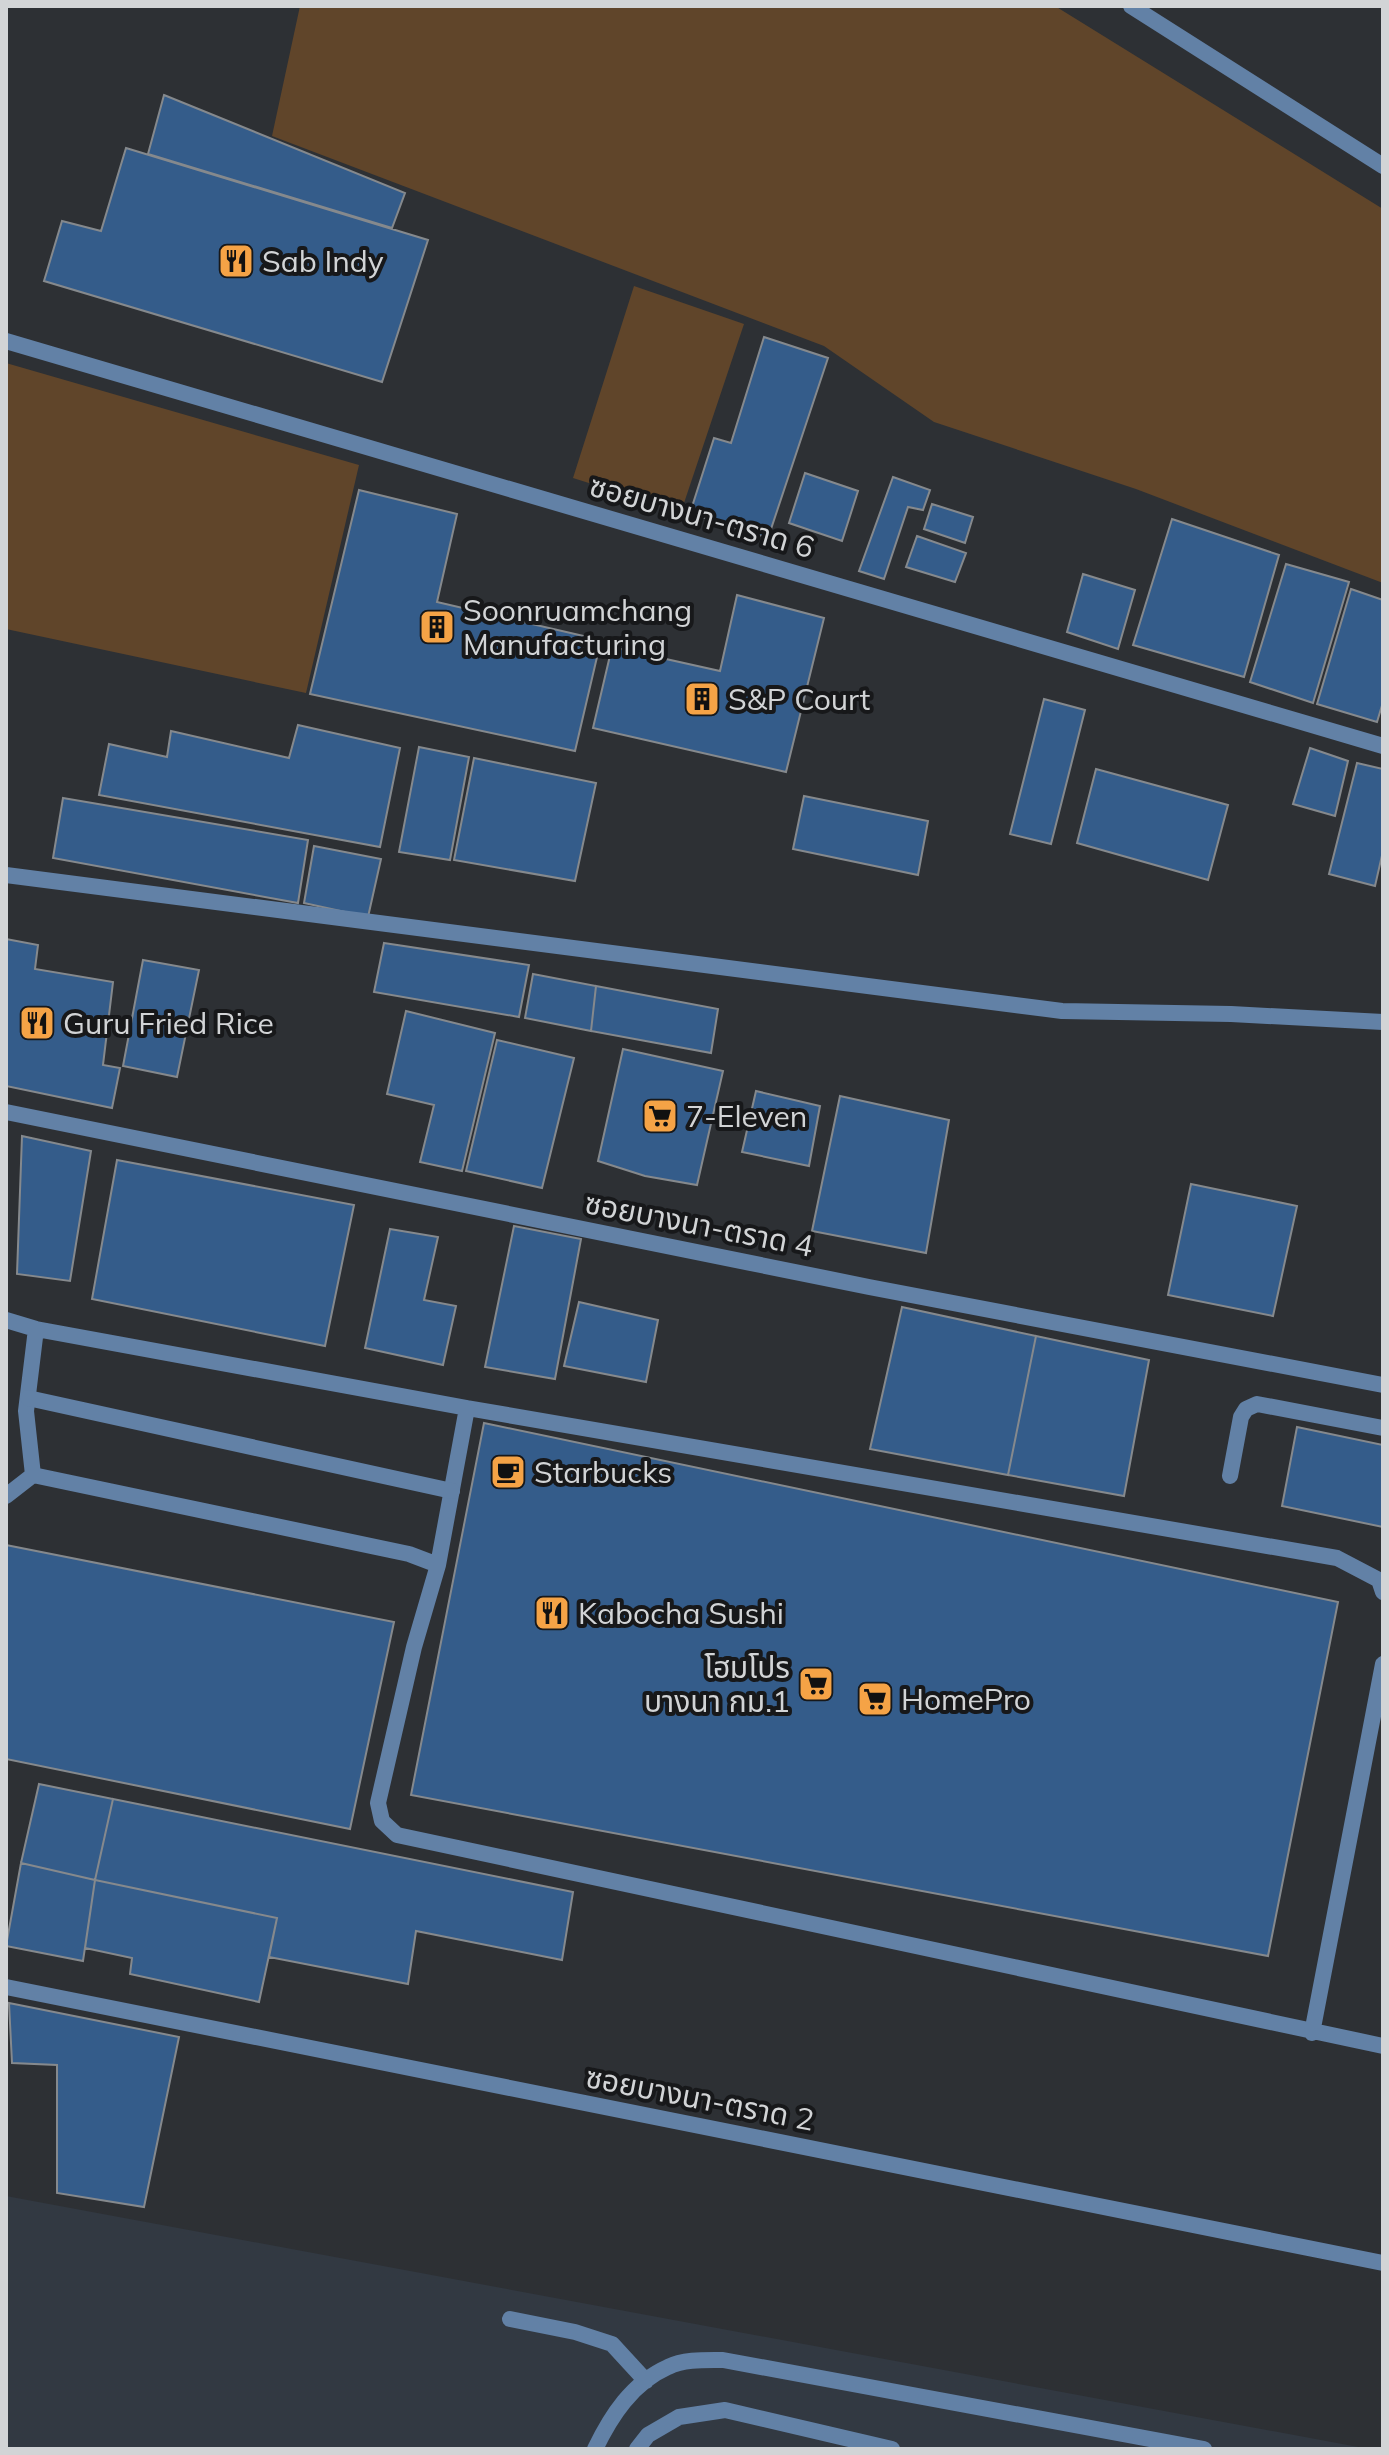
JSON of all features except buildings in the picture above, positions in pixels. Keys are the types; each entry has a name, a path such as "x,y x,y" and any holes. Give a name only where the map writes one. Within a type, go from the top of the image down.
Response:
{"street":[{"path":"1131,6 1383,166"},
{"name":"ซอยบางนา-ตราด 6","path":"6,341 1383,746"},
{"path":"6,875 1062,1011 1231,1014 1383,1022"},
{"name":"ซอยบางนา-ตราด 4","path":"6,1112 869,1287 1383,1385"},
{"path":"6,1320 36,1329 467,1408 1337,1558 1379,1580 1383,1592"},
{"path":"33,1475 26,1411 36,1329"},
{"path":"28,1398 452,1491"},
{"path":"1230,1476 1241,1417 1246,1409 1257,1404 1383,1428"},
{"path":"467,1408 438,1565 414,1647 378,1803 382,1821 397,1835 1383,2046"},
{"path":"6,1496 33,1475"},
{"path":"33,1475 409,1554 438,1565"},
{"path":"1312,2033 1383,1664"},
{"name":"ซอยบางนา-ตราด 2","path":"6,1987 1383,2263"},
{"path":"510,2319 575,2332 612,2344 646,2381"},
{"path":"595,2449 612,2413 646,2381 668,2366 697,2360 723,2360 1204,2449"},
{"path":"637,2449 648,2435 679,2417 725,2410 892,2449"}],"shaded area":[{"path":"300,6 1055,6 1383,209 1383,583 1136,489 934,422 824,346 272,136"},
{"path":"634,286 744,324 681,512 573,478"},
{"path":"6,363 359,465 306,693 6,629"},
{"path":"6,2196 1369,2449 6,2449"}],"place":[{"name":"Sab Indy","path":"236,261"},
{"name":"Soonruamchang Manufacturing","path":"437,627"},
{"name":"S&P Court","path":"702,699"},
{"name":"Guru Fried Rice","path":"37,1023"},
{"name":"7-Eleven","path":"660,1116"},
{"name":"Starbucks","path":"508,1472"},
{"name":"Kabocha Sushi","path":"552,1613"},
{"name":"โฮมโปร บางนา กม.1","path":"816,1684"},
{"name":"HomePro","path":"875,1699"}]}
